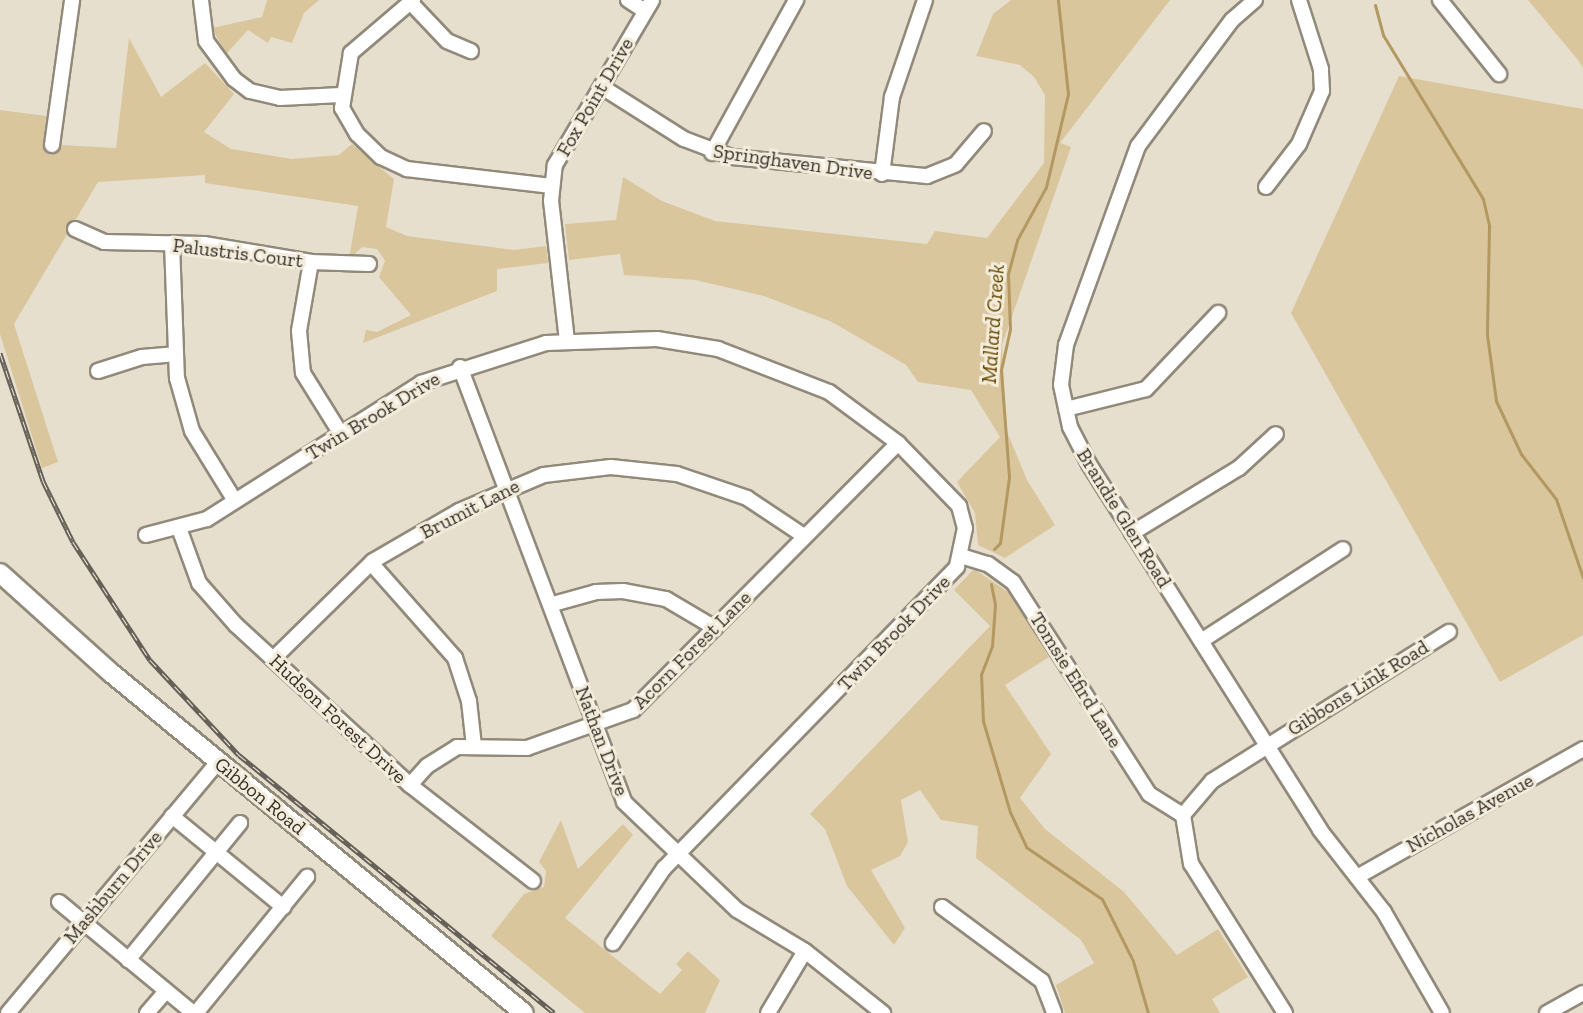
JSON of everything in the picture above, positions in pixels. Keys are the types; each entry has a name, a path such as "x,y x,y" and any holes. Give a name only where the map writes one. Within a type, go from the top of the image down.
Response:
{"main road":[{"name":"Gibbon Road","path":"0,573 218,762 524,1013"}],"street":[{"path":"52,145 72,0"},
{"path":"201,0 206,41 250,91 280,98 341,95"},
{"path":"628,0 649,6"},
{"path":"712,153 796,0"},
{"path":"882,174 892,97 925,0"},
{"name":"Brandie Glen Road","path":"1255,0 1232,20 1133,156 1066,345 1060,372 1066,409 1074,438 1132,533 1320,830 1384,912 1442,1013"},
{"path":"1266,187 1299,144 1322,91 1321,69 1299,0"},
{"path":"1440,0 1499,74"},
{"path":"471,51 447,41 412,1 351,53 341,95 342,108 357,134 392,163 434,174 551,186"},
{"name":"Fox Point Drive","path":"567,341 551,186 568,138 602,87 649,6"},
{"name":"Springhaven Drive","path":"602,87 712,153 882,174 939,172 969,153 984,131"},
{"name":"Palustris Court","path":"75,229 104,242 172,243 311,262 369,264"},
{"path":"172,243 174,354 192,431 235,501"},
{"path":"311,262 300,331 303,373 341,434"},
{"path":"1066,409 1146,389 1218,313"},
{"name":"Twin Brook Drive","path":"146,535 179,528 235,501 422,383 460,367 567,341 657,339 760,361 829,392 898,443 959,506 965,528 961,556 946,580 676,856 613,943"},
{"path":"98,370 142,357 174,354"},
{"name":"Nathan Drive","path":"460,367 505,489 553,604 594,725 624,802 676,856 737,910 805,951 883,1013"},
{"path":"1132,533 1239,468 1276,434"},
{"name":"Acorn Forest Lane","path":"410,785 440,755 474,746 527,748 633,710 898,443"},
{"name":"Brumit Lane","path":"273,659 371,563 505,489 566,471 656,470 747,498 804,536"},
{"name":"Hudson Forest Drive","path":"179,528 199,583 273,659 410,785 533,881"},
{"path":"1201,641 1343,549"},
{"name":"Tomsie Efird Lane","path":"961,556 988,564 1013,582 1149,794 1183,815"},
{"path":"371,563 455,658 469,701 474,746"},
{"path":"553,604 596,592 639,593 686,608 715,628"},
{"name":"Gibbons Link Road","path":"1183,815 1200,789 1449,632"},
{"name":"Nicholas Avenue","path":"1357,877 1583,749"},
{"name":"Mashburn Drive","path":"9,1013 218,762"},
{"path":"1183,815 1191,864 1285,1013"},
{"path":"172,816 283,906"},
{"path":"128,960 240,823"},
{"path":"59,902 194,1013 308,878"},
{"path":"942,907 1042,981 1054,1013"},
{"path":"768,1013 805,951"},
{"path":"147,1013 166,991"},
{"path":"1547,1013 1582,996"}],"shaded area":[{"path":"267,0 319,0 304,13 292,43 271,37 268,43 248,30 226,54 212,28 262,17"},
{"path":"1011,0 1170,0 1060,143 1071,147 1002,345 1006,429 1027,480 1055,525 1005,558 978,545 975,513 957,482 1000,437 971,390 918,382 906,365 832,322 764,296 695,280 624,275 620,254 569,260 565,224 616,220 623,177 662,201 715,221 927,244 935,231 987,238 1044,163 1045,95 1034,77 1020,65 976,56 993,14"},
{"path":"1528,0 1583,0 1583,68 1578,60"},
{"path":"129,38 161,97 205,63 234,94 204,132 231,149 292,159 339,155 352,144 394,179 386,227 407,236 514,250 546,246 548,263 497,269 497,291 363,343 366,330 377,332 411,315 379,277 385,261 377,249 362,247 349,259 358,206 205,183 205,175 98,182 14,324 58,462 42,468 0,334 0,110 46,116 43,144 116,148"},
{"path":"1399,76 1583,109 1583,635 1500,682 1291,313"},
{"path":"974,569 1011,594 1049,657 1005,685 1051,754 1020,798 1045,829 1124,892 1177,955 1218,929 1248,977 1212,999 1220,1013 1065,1013 1056,985 1094,963 1081,940 976,858 978,826 941,820 920,790 901,800 908,842 900,856 871,870 905,928 894,945 847,886 825,829 810,814 990,626 954,590"},
{"path":"561,820 578,869 623,824 633,835 565,918 660,994 682,970 676,964 688,951 720,980 705,1013 585,1013 491,936 524,894 544,887 546,871 539,862"}],"waterway":[{"name":"Mallard Creek","path":"994,549 1000,543 1009,477 1001,370 1010,329 1008,274 1017,240 1046,187 1068,94 1058,0"},
{"path":"1375,5 1383,35 1483,199 1489,226 1487,335 1496,401 1521,454 1556,499 1583,578"},
{"name":"Mallard Creek","path":"991,584 995,605 992,646 981,674 983,721 1010,812 1026,847 1102,899 1133,961 1148,1013"}],"railway":[{"path":"0,353 43,481 73,542 150,660 239,755 554,1013"}]}
